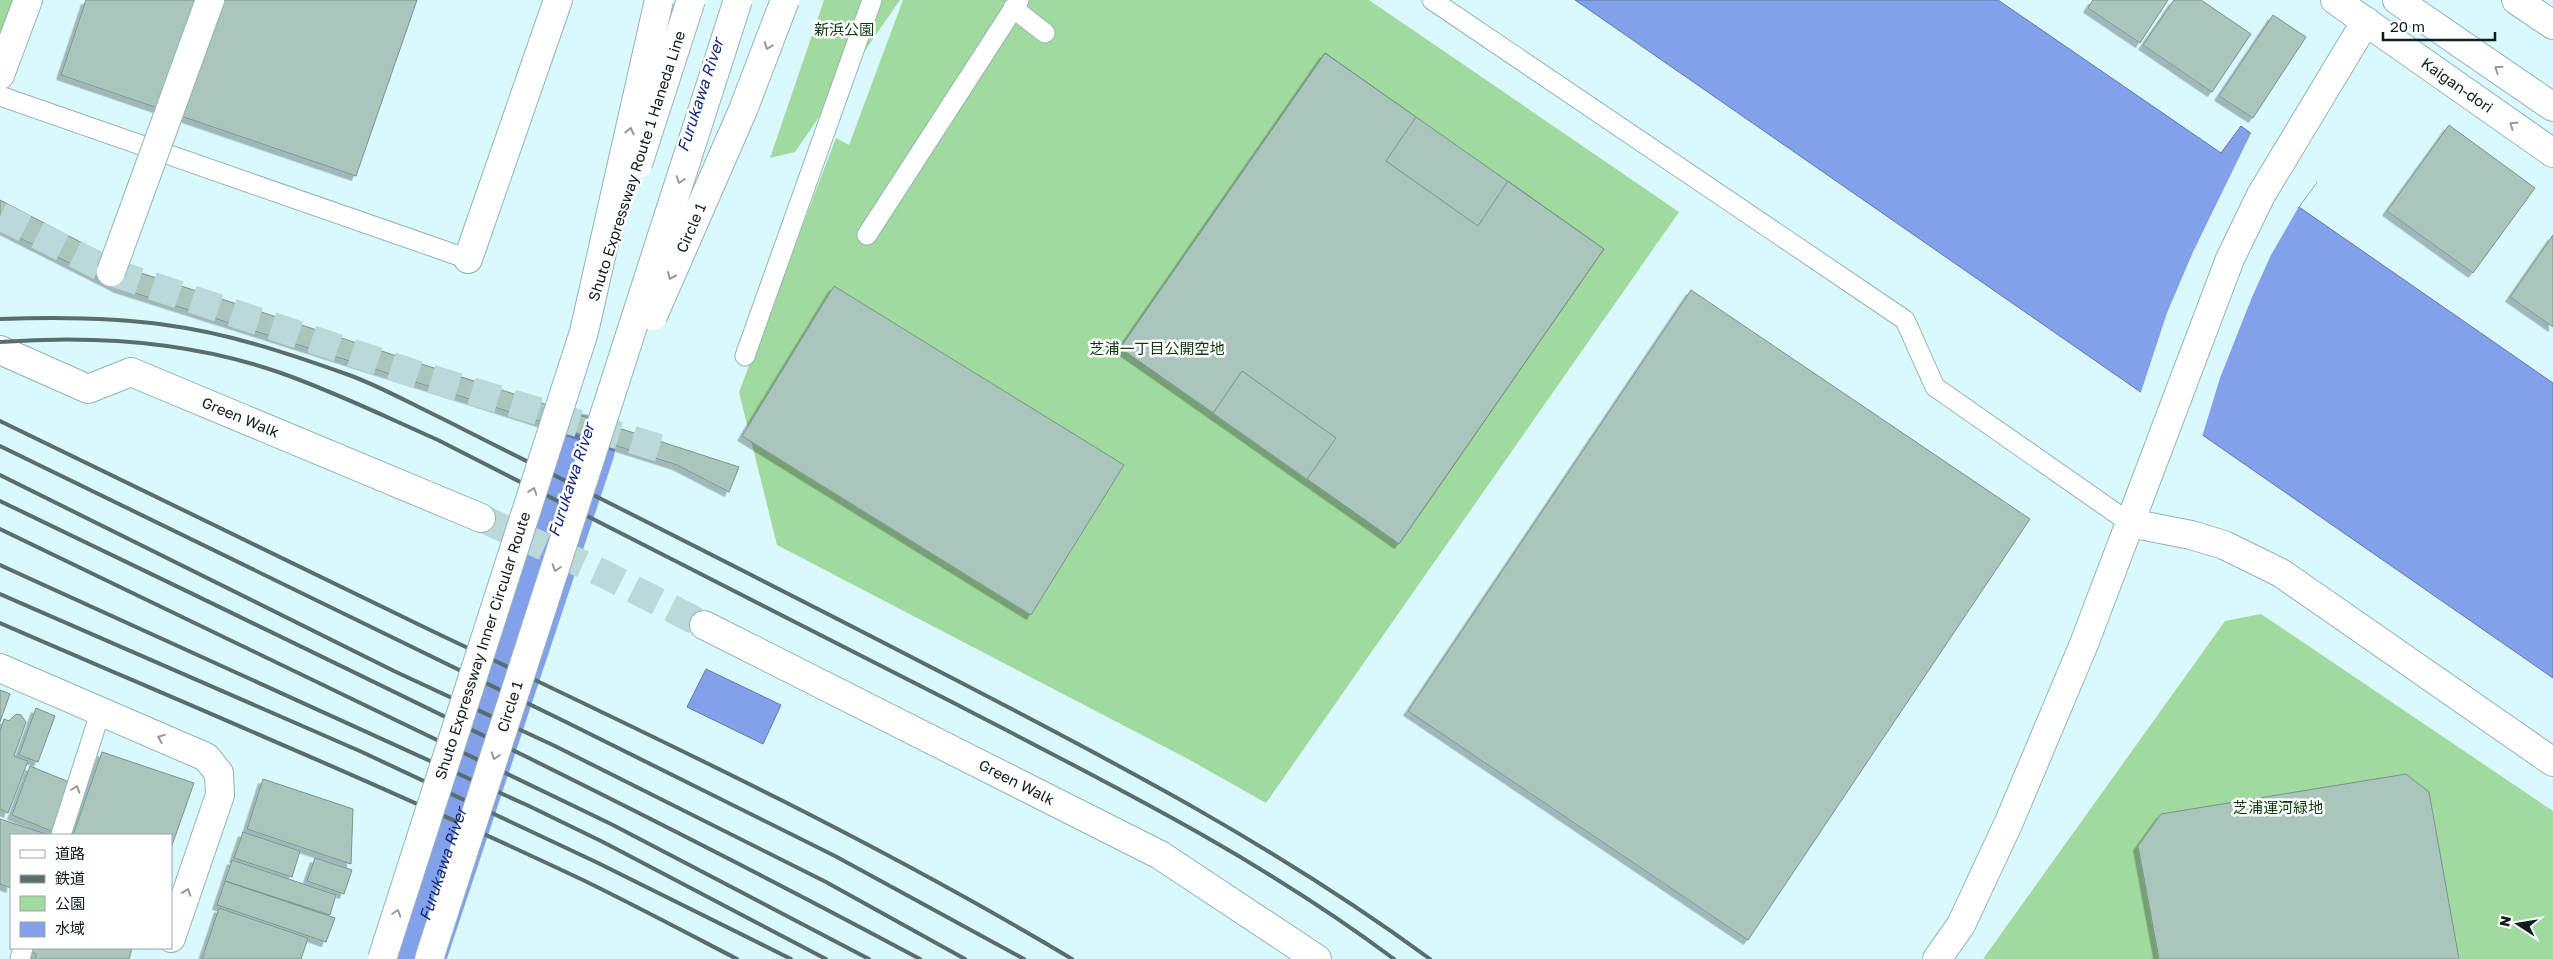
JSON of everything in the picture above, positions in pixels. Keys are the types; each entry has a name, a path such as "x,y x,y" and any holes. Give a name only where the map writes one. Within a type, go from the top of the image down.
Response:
{"main road":[{"path":"0,75 28,0"},
{"path":"111,272 210,0"},
{"path":"468,260 558,0"},
{"path":"584,332 660,0"},
{"name":"Shuto Expressway Route 1 Haneda Line","path":"584,332 691,0"},
{"name":"Circle 1","path":"429,959 593,455 738,0"},
{"name":"Circle 1","path":"593,455 743,110 785,0"},
{"name":"Kaigan-dori","path":"2335,0 2553,153"},
{"path":"2397,0 2553,107"},
{"path":"2516,0 2553,25"},
{"path":"1937,959 1961,925 2009,822 2084,644 2230,260 2261,195 2366,21"},
{"name":"Shuto Expressway Inner Circular Route","path":"382,959 584,332"},
{"name":"Green Walk","path":"0,350 88,388 131,372 482,518"},
{"path":"2130,523 2191,535 2224,545 2281,573 2553,762"},
{"name":"Green Walk","path":"704,624 1160,855 1317,959"},
{"path":"0,668 100,713 206,757 219,773 220,795 172,935"}],"lane":[{"path":"745,356 872,0"},
{"path":"1432,0 1905,320 1935,387 2130,523"},
{"path":"867,234 1016,4 1045,32"},
{"path":"0,96 468,260"},
{"path":"60,834 100,713"}],"green space":[{"path":"0,0 13,0 0,37"},
{"name":"新浜公園","path":"824,0 900,0 795,152 770,158"},
{"name":"芝浦一丁目公開空地","path":"903,0 1369,0 1679,212 1266,803 1188,759 777,545 739,392 836,138 849,145"},
{"name":"芝浦運河緑地","path":"2261,614 2553,811 2553,959 1983,959 2225,621"}],"water":[{"path":"1575,0 1998,0 2221,153 2241,126 2317,182 2299,207 2553,383 2553,678"},
{"path":"706,669 781,705 763,744 687,707"}],"pier":[{"path":"2252,131 2307,171 2317,182 2298,208 2271,255 2252,297 2220,378 2202,437 2140,395 2167,313 2193,252"}],"building":[{"path":"86,0 417,0 356,176 61,75"},
{"path":"2093,0 2168,0 2140,43 2088,8"},
{"path":"2174,0 2201,0 2251,34 2212,92 2143,45"},
{"path":"2273,15 2306,37 2253,118 2219,96"},
{"path":"1325,53 1604,249 1399,544 1120,348"},
{"path":"1325,53 1416,117 1386,161 1478,226 1508,181 1604,249 1399,544 1307,479 1336,438 1242,371 1213,413 1120,348"},
{"path":"2449,125 2535,188 2473,273 2387,211"},
{"path":"0,200 138,272 739,467 729,492 677,465 119,288 0,228"},
{"path":"2553,235 2553,327 2510,297"},
{"path":"834,286 1124,465 1031,615 742,436"},
{"path":"1691,290 2030,519 1748,940 1408,711"},
{"path":"0,690 10,694 0,722"},
{"path":"36,708 55,716 38,762 19,755"},
{"path":"16,714 21,715 26,722 14,756 28,761 8,813 0,809 0,731 4,719 9,721"},
{"path":"102,752 194,783 172,845 172,834 73,834"},
{"path":"30,766 74,784 56,833 12,815"},
{"path":"2406,774 2429,792 2459,959 2159,959 2138,846 2161,814"},
{"path":"263,779 353,809 351,864 247,829"},
{"path":"0,819 46,834 10,834 10,888 0,884"},
{"path":"243,832 300,851 292,877 234,858"},
{"path":"315,858 352,870 344,894 307,881"},
{"path":"232,860 336,895 330,915 225,881"},
{"path":"225,881 335,918 326,942 217,905"},
{"path":"219,908 308,938 301,959 202,959"},
{"path":"33,949 132,949 129,959 35,959 36,954 32,952"}],"waterway":[{"name":"Furukawa River","path":"411,959 581,448"}],"tunnel":[{"path":"0,216 111,272 419,375 663,449"},
{"path":"481,518 602,573 704,625"}],"railway":[{"path":"0,319 104,319 145,322 212,333 282,352 373,385 827,614 1138,776 1257,844 1373,919 1430,959"},
{"path":"0,342 71,339 107,340 177,347 247,362 321,388 360,405 438,440 1121,790 1178,821 1288,886 1394,959"},
{"path":"0,421 754,786 915,870 994,913 1072,959"},
{"path":"0,446 566,722 835,856 1024,959"},
{"path":"0,475 394,671 555,746 826,882 965,959"},
{"path":"0,501 577,782 920,959"},
{"path":"0,529 611,824 869,959"},
{"path":"0,565 529,806 603,842 826,959"},
{"path":"0,594 362,752 596,862 791,959"},
{"path":"0,623 513,847 604,890 737,959"}]}
